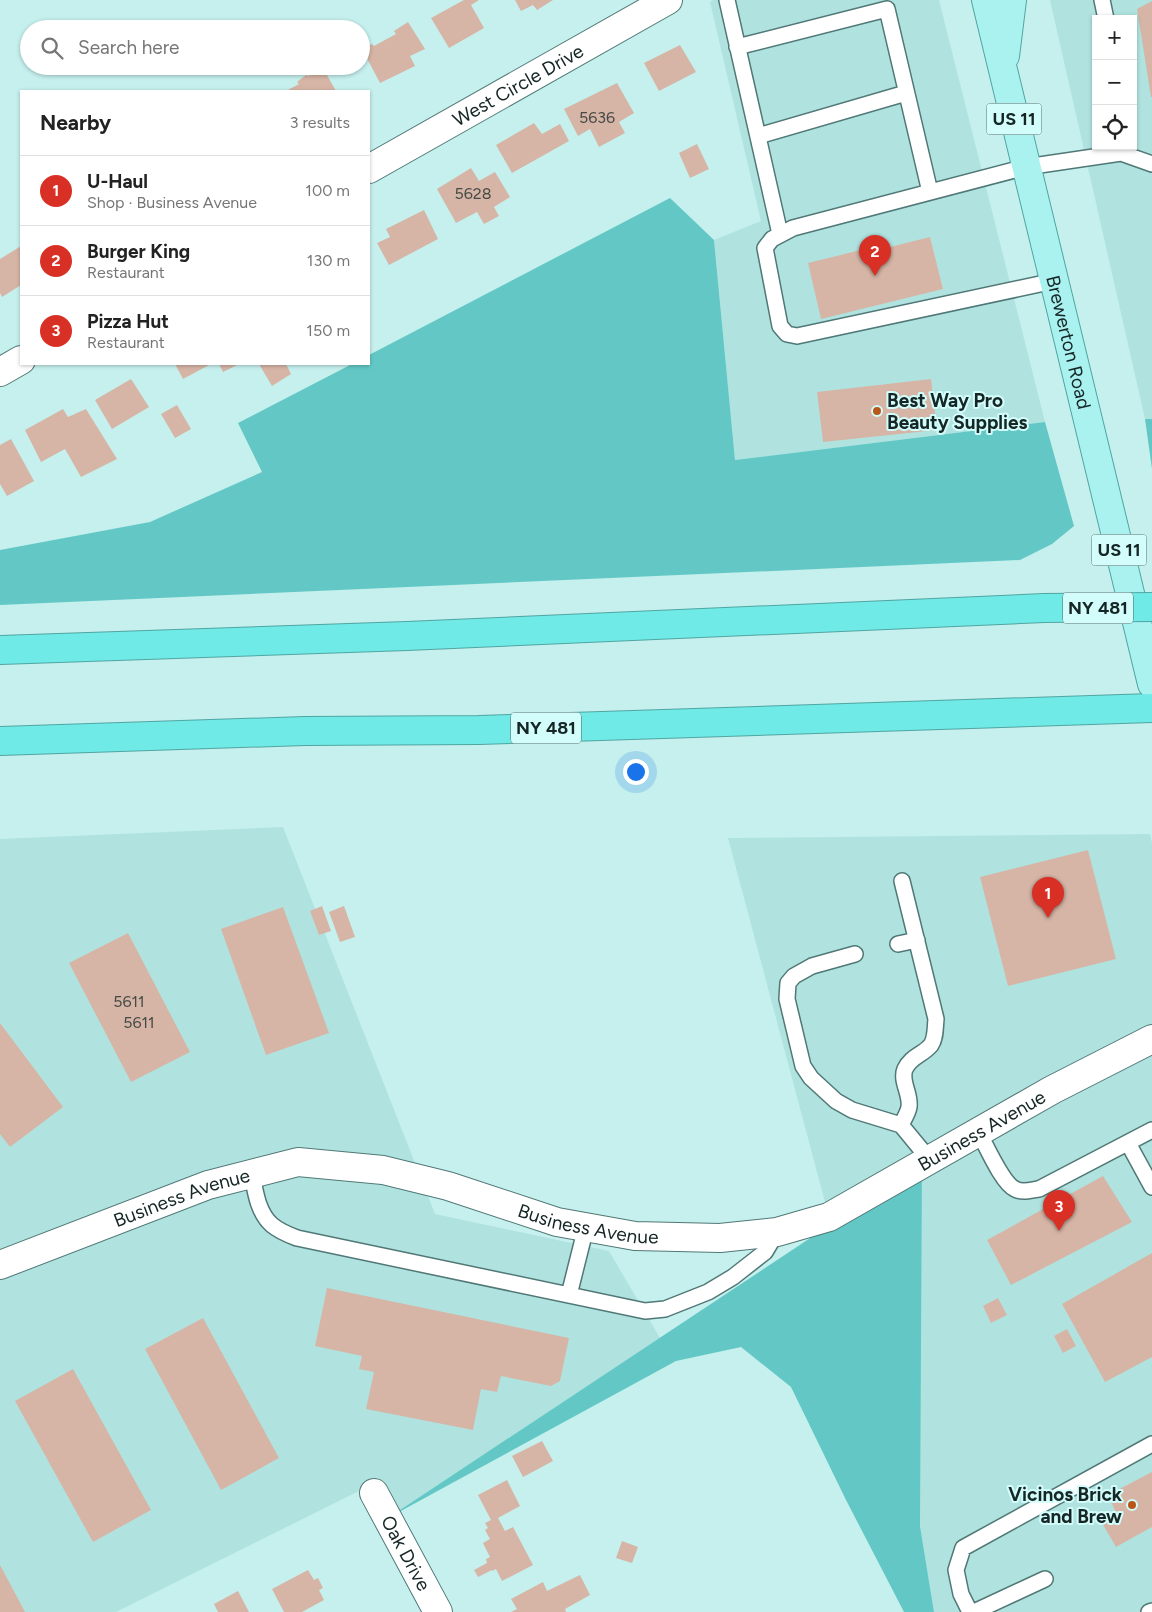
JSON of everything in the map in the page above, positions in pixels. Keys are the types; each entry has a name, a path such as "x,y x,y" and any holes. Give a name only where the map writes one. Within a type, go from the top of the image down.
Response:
{"highway":[{"name":"NY 481","path":"0,650 406,636 1044,608 1152,607"},
{"name":"NY 481","path":"0,741 305,731 479,730 1152,708"}],"main road":[{"name":"Brewerton Road","path":"986,0 1152,684"},
{"path":"1003,72 1012,0"}],"street":[{"name":"West Circle Drive","path":"370,168 668,0"},
{"path":"0,372 20,361"},
{"name":"Business Avenue","path":"0,1265 208,1185 298,1162 383,1170 448,1186 556,1222 635,1236 720,1238 777,1232 829,1217 1052,1090 1152,1039"},
{"name":"Oak Drive","path":"374,1493 438,1612"}],"lane":[{"path":"727,0 780,234"},
{"path":"1105,1 1106,15"},
{"path":"738,47 887,9 930,192"},
{"path":"758,136 906,92"},
{"path":"1135,150 1137,159"},
{"path":"1054,281 797,336 787,334 780,326 765,248 772,239 793,228 1026,167 1121,153 1152,164"},
{"path":"901,1125 909,1109 904,1071 914,1057 931,1045 935,1035 936,1019 902,881"},
{"path":"898,944 917,940"},
{"path":"855,954 812,966 794,976 788,983 787,999 803,1066 811,1078 836,1101 852,1110 901,1125 929,1159"},
{"path":"978,1131 1005,1181 1015,1190 1025,1192 1038,1189 1152,1130"},
{"path":"1128,1143 1152,1187"},
{"path":"252,1174 258,1203 266,1219 273,1227 297,1238 645,1311 665,1309 708,1292 733,1277 765,1252 777,1232"},
{"path":"569,1295 586,1227"},
{"path":"970,1612 961,1594 956,1570 963,1548 1152,1444"},
{"path":"974,1612 1045,1579"}],"shaded area":[{"path":"713,0 939,0 1045,422 735,460 714,240 761,221 710,2"},
{"path":"1050,0 1152,0 1152,419 1145,419"},
{"path":"670,198 714,240 735,460 1045,422 1074,526 1052,544 1020,560 0,605 0,550 150,522 262,472 238,423 350,365 370,365 370,354"},
{"path":"1145,419 1152,419 1152,469"},
{"path":"283,827 435,1214 609,1251 660,1338 388,1518 365,1488 116,1612 0,1612 0,839"},
{"path":"1150,834 1152,843 1152,1612 934,1612 920,1526 829,1217 728,838"},
{"path":"922,1164 920,1526 934,1612 904,1612 846,1500 791,1387 741,1347 676,1361 388,1518"}],"building":[{"path":"464,0 479,0 471,5 484,28 449,48 431,18"},
{"path":"515,0 553,0 537,10 533,5 521,11"},
{"path":"1152,1 1152,97 1151,97 1137,9"},
{"path":"408,22 425,49 410,56 415,66 380,83 370,64 370,45 374,46 396,34 394,31"},
{"path":"680,45 696,72 659,91 644,63"},
{"path":"306,75 327,75 335,90 288,90 299,84 297,82"},
{"path":"617,83 634,113 619,122 625,133 599,147 590,129 578,136 564,109"},
{"path":"534,123 542,134 560,124 569,141 512,173 496,145"},
{"path":"697,144 709,169 690,178 679,153"},
{"path":"471,168 479,181 495,172 510,197 494,207 499,216 484,224 477,212 456,223 437,189"},
{"path":"424,210 438,239 389,265 377,243 390,237 386,229"},
{"path":"930,237 943,289 821,319 808,263 877,246 878,250"},
{"path":"20,247 20,286 2,297 0,293 0,259"},
{"path":"176,365 209,365 183,379"},
{"path":"220,365 237,365 223,372"},
{"path":"260,365 286,365 291,374 272,386"},
{"path":"131,379 149,407 112,429 95,400"},
{"name":"Best Way Pro Beauty Supplies","path":"931,379 937,430 823,442 817,392"},
{"path":"177,405 191,429 175,438 161,414"},
{"path":"63,409 68,417 86,409 117,459 81,477 65,449 41,462 25,430"},
{"path":"11,439 34,481 7,496 0,484 0,445"},
{"path":"1088,850 1116,959 1008,986 980,877"},
{"path":"322,906 331,931 319,935 310,911"},
{"path":"344,906 355,937 340,942 329,912"},
{"path":"283,907 329,1033 266,1055 221,929"},
{"path":"128,933 190,1052 131,1082 69,963"},
{"path":"0,1023 63,1107 10,1147 0,1134"},
{"path":"1103,1176 1132,1222 1011,1285 987,1240"},
{"path":"1152,1253 1152,1357 1105,1382 1062,1304"},
{"path":"327,1288 569,1338 560,1381 551,1386 501,1376 497,1392 481,1389 473,1430 366,1409 374,1372 359,1369 362,1356 315,1346"},
{"path":"998,1298 1007,1315 991,1323 983,1306"},
{"path":"203,1318 279,1458 221,1490 145,1349"},
{"path":"1067,1329 1076,1346 1063,1353 1054,1336"},
{"path":"73,1369 151,1510 93,1542 15,1401"},
{"path":"542,1441 553,1461 523,1477 512,1456"},
{"name":"Vicinos Brick and Brew","path":"1152,1472 1152,1527 1116,1547 1102,1523 1117,1515 1108,1495"},
{"path":"507,1480 520,1506 498,1518 505,1531 513,1527 533,1565 502,1581 496,1569 478,1577 474,1570 487,1563 486,1559 490,1557 483,1543 490,1539 485,1530 488,1528 485,1523 491,1520 478,1495"},
{"path":"622,1541 638,1547 632,1563 616,1558"},
{"path":"0,1565 25,1612 0,1612"},
{"path":"308,1570 314,1580 318,1578 323,1588 319,1590 324,1600 302,1612 284,1612 272,1589"},
{"path":"580,1575 590,1595 565,1609 566,1612 511,1612 517,1609 511,1599 543,1582 547,1591"},
{"path":"238,1591 249,1612 218,1612 214,1604"}],"place":[{"name":"Burger King","path":"875,276"},
{"name":"Best Way Pro Beauty Supplies","path":"877,411"},
{"name":"U-Haul","path":"1048,918"},
{"name":"Pizza Hut","path":"1059,1231"},
{"name":"Vicinos Brick and Brew","path":"1132,1505"}]}
